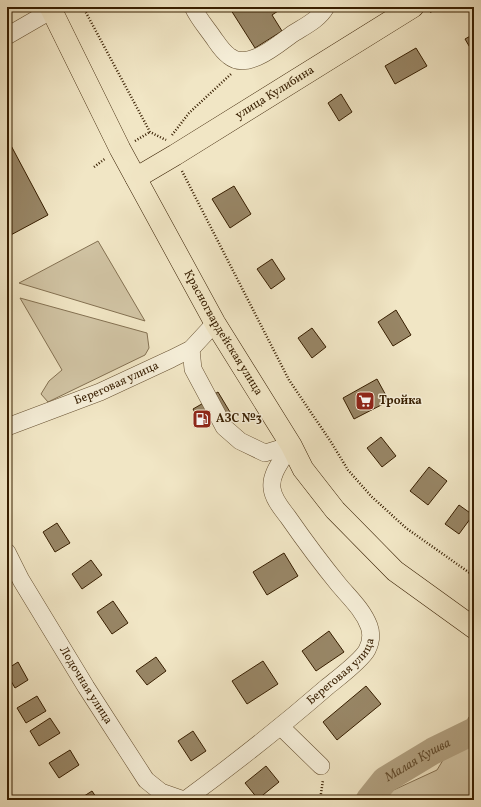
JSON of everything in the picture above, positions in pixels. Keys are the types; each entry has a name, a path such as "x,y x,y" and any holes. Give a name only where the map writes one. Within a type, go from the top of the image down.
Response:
{"main road":[{"name":"улица Кулибина","path":"136,178 171,148 413,7"},
{"name":"Красногвардейская улица","path":"51,9 120,149 214,323 292,445 303,469 335,510 395,571 474,628"}],"street":[{"path":"193,7 197,16 224,52 230,58 240,60 254,58 265,53 317,18 326,7"},
{"path":"7,36 51,9"},
{"name":"Береговая улица","path":"7,427 100,392 137,376 191,349 214,323"},
{"path":"191,349 193,369 224,427 240,441 265,453 292,445"},
{"name":"Береговая улица","path":"184,800 241,759 281,727 355,662 367,650 371,639 369,626 355,603 308,545 279,505 273,494 272,488 274,473 292,445"},
{"name":"Лодочная улица","path":"7,552 21,580 86,687 146,780 161,792 184,800"},
{"path":"281,727 321,766"}],"path":[{"path":"83,7 150,132 171,148 289,380 348,470 371,496 406,528 474,576"},
{"path":"171,148 189,113 231,74 240,60"}],"shaded area":[{"path":"98,241 145,321 19,283"},
{"path":"20,298 147,333 149,348 145,355 48,402 41,394 49,381 62,370"},
{"path":"474,709 474,800 372,800 437,770"}],"building":[{"path":"229,7 284,7 272,15 282,31 255,48"},
{"path":"474,34 474,50 472,51 465,39"},
{"path":"416,48 427,66 395,84 385,66"},
{"path":"341,94 352,112 339,121 328,103"},
{"path":"7,138 48,215 7,237"},
{"path":"234,186 251,214 230,228 212,199"},
{"path":"272,259 285,279 271,289 257,269"},
{"path":"396,310 411,335 393,346 378,322"},
{"path":"312,328 326,347 312,358 298,338"},
{"path":"377,379 389,401 354,419 343,398"},
{"path":"218,392 230,412 216,420 214,416 201,423 193,409 207,401 206,399"},
{"path":"381,437 396,456 382,467 367,448"},
{"path":"429,467 447,481 428,505 410,491"},
{"path":"459,505 473,515 459,534 445,524"},
{"path":"57,523 70,543 55,552 43,532"},
{"path":"284,553 298,576 267,595 253,572"},
{"path":"91,560 102,575 82,589 72,574"},
{"path":"113,601 128,623 112,634 97,612"},
{"path":"329,631 344,652 316,671 302,651"},
{"path":"156,657 166,671 147,685 136,671"},
{"path":"263,661 278,684 247,704 232,681"},
{"path":"18,662 28,680 15,688 7,674 7,669"},
{"path":"366,686 381,704 337,740 323,722"},
{"path":"37,696 46,711 26,723 17,708"},
{"path":"50,718 60,733 39,746 30,731"},
{"path":"193,731 206,751 191,761 178,741"},
{"path":"70,750 79,765 59,778 49,763"},
{"path":"266,766 279,782 258,799 245,783"},
{"path":"92,791 98,800 78,800"}],"waterway":[{"name":"Малая Кушва","path":"369,800 385,780 433,751 474,731"}],"place":[{"name":"Тройка","path":"365,401"},
{"name":"АЗС №3","path":"202,419"}]}
